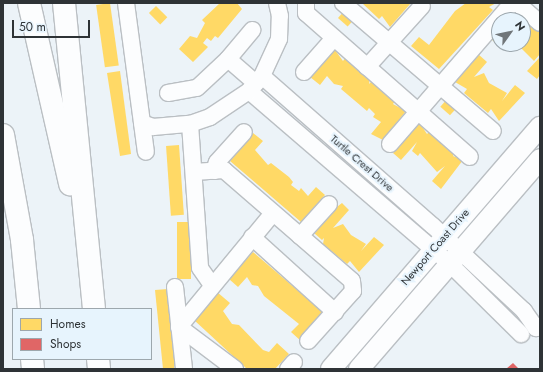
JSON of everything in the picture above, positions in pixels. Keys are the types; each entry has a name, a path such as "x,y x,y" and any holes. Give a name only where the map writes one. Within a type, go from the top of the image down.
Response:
{"highway":[{"path":"29,3 90,273"},
{"path":"64,3 94,308"},
{"path":"3,135 22,240 29,308"}],"main road":[{"name":"Newport Coast Drive","path":"331,369 438,243 540,127"},
{"name":"Newport Coast Drive","path":"359,369 540,159"}],"street":[{"path":"126,3 146,152"},
{"path":"142,123 152,127 190,124 210,117 256,83 279,39 280,16 277,3"},
{"path":"306,3 306,13 470,157"},
{"path":"343,3 442,85 494,131"},
{"path":"390,144 512,3"},
{"path":"517,3 540,23"},
{"path":"367,67 422,6"},
{"path":"168,93 197,88 228,59 252,30"},
{"path":"304,72 334,38"},
{"path":"228,59 256,83"},
{"name":"Turtle Crest Drive","path":"256,83 316,123 438,243 532,329"},
{"name":"Turtle Crest Drive","path":"256,83 303,138 438,243"},
{"path":"303,138 316,123"},
{"path":"190,124 200,268 212,285"},
{"path":"214,171 217,162 244,132"},
{"path":"194,172 224,170 352,281 353,291 308,341"},
{"path":"300,236 329,204"},
{"path":"179,327 252,237 274,213"},
{"path":"252,237 335,312"},
{"path":"175,287 184,369"},
{"path":"179,327 234,369"}],"building: Homes":[{"path":"110,3 119,65 105,67 96,5"},
{"path":"220,3 237,3 242,9 218,38 215,36 211,41 207,38 203,43 208,47 193,62 179,49 190,36 197,38 205,23 202,20"},
{"path":"362,3 411,3 390,27 382,16 379,19"},
{"path":"466,3 496,3 489,7 493,10 439,69 411,46 419,37 429,45 455,11"},
{"path":"156,6 167,17 160,24 149,13"},
{"path":"346,9 356,18 348,27 338,18"},
{"path":"531,23 540,33 540,54 534,61 525,52 531,52"},
{"path":"335,50 343,61 346,57 370,78 369,84 373,80 396,100 393,104 406,111 383,140 371,134 381,122 373,117 375,114 369,108 367,111 341,89 343,86 334,84 327,76 320,85 310,77"},
{"path":"478,54 487,62 474,77 484,73 489,83 507,93 502,101 515,85 525,93 499,121 491,109 488,113 464,93 467,89 455,82"},
{"path":"540,57 540,75 537,79 527,71"},
{"path":"120,71 131,154 120,156 107,73"},
{"path":"449,97 459,106 450,115 440,107"},
{"path":"419,122 427,134 431,130 455,150 453,156 463,160 441,189 432,181 445,166 437,172 420,153 418,156 412,151 417,142 401,160 393,153"},
{"path":"253,133 263,141 255,150 268,165 271,163 289,177 293,182 291,185 299,191 301,188 308,196 316,187 325,195 301,222 230,161"},
{"path":"179,145 184,215 171,216 166,146"},
{"path":"342,203 349,210 333,228 343,224 351,235 366,244 361,251 374,237 384,245 359,272 350,261 347,264 323,244 324,238 322,240 314,233 329,213"},
{"path":"177,222 191,222 191,279 177,279"},
{"path":"253,252 324,313 301,341 291,332 299,324 264,296 258,286 252,285 247,277 238,287 229,279"},
{"path":"168,289 175,358 174,369 163,369 155,290"},
{"path":"217,292 230,303 223,311 232,324 239,325 263,350 269,352 277,343 289,354 275,369 247,369 194,320"}],"building: Shops":[{"path":"513,363 519,369 506,369"}]}
